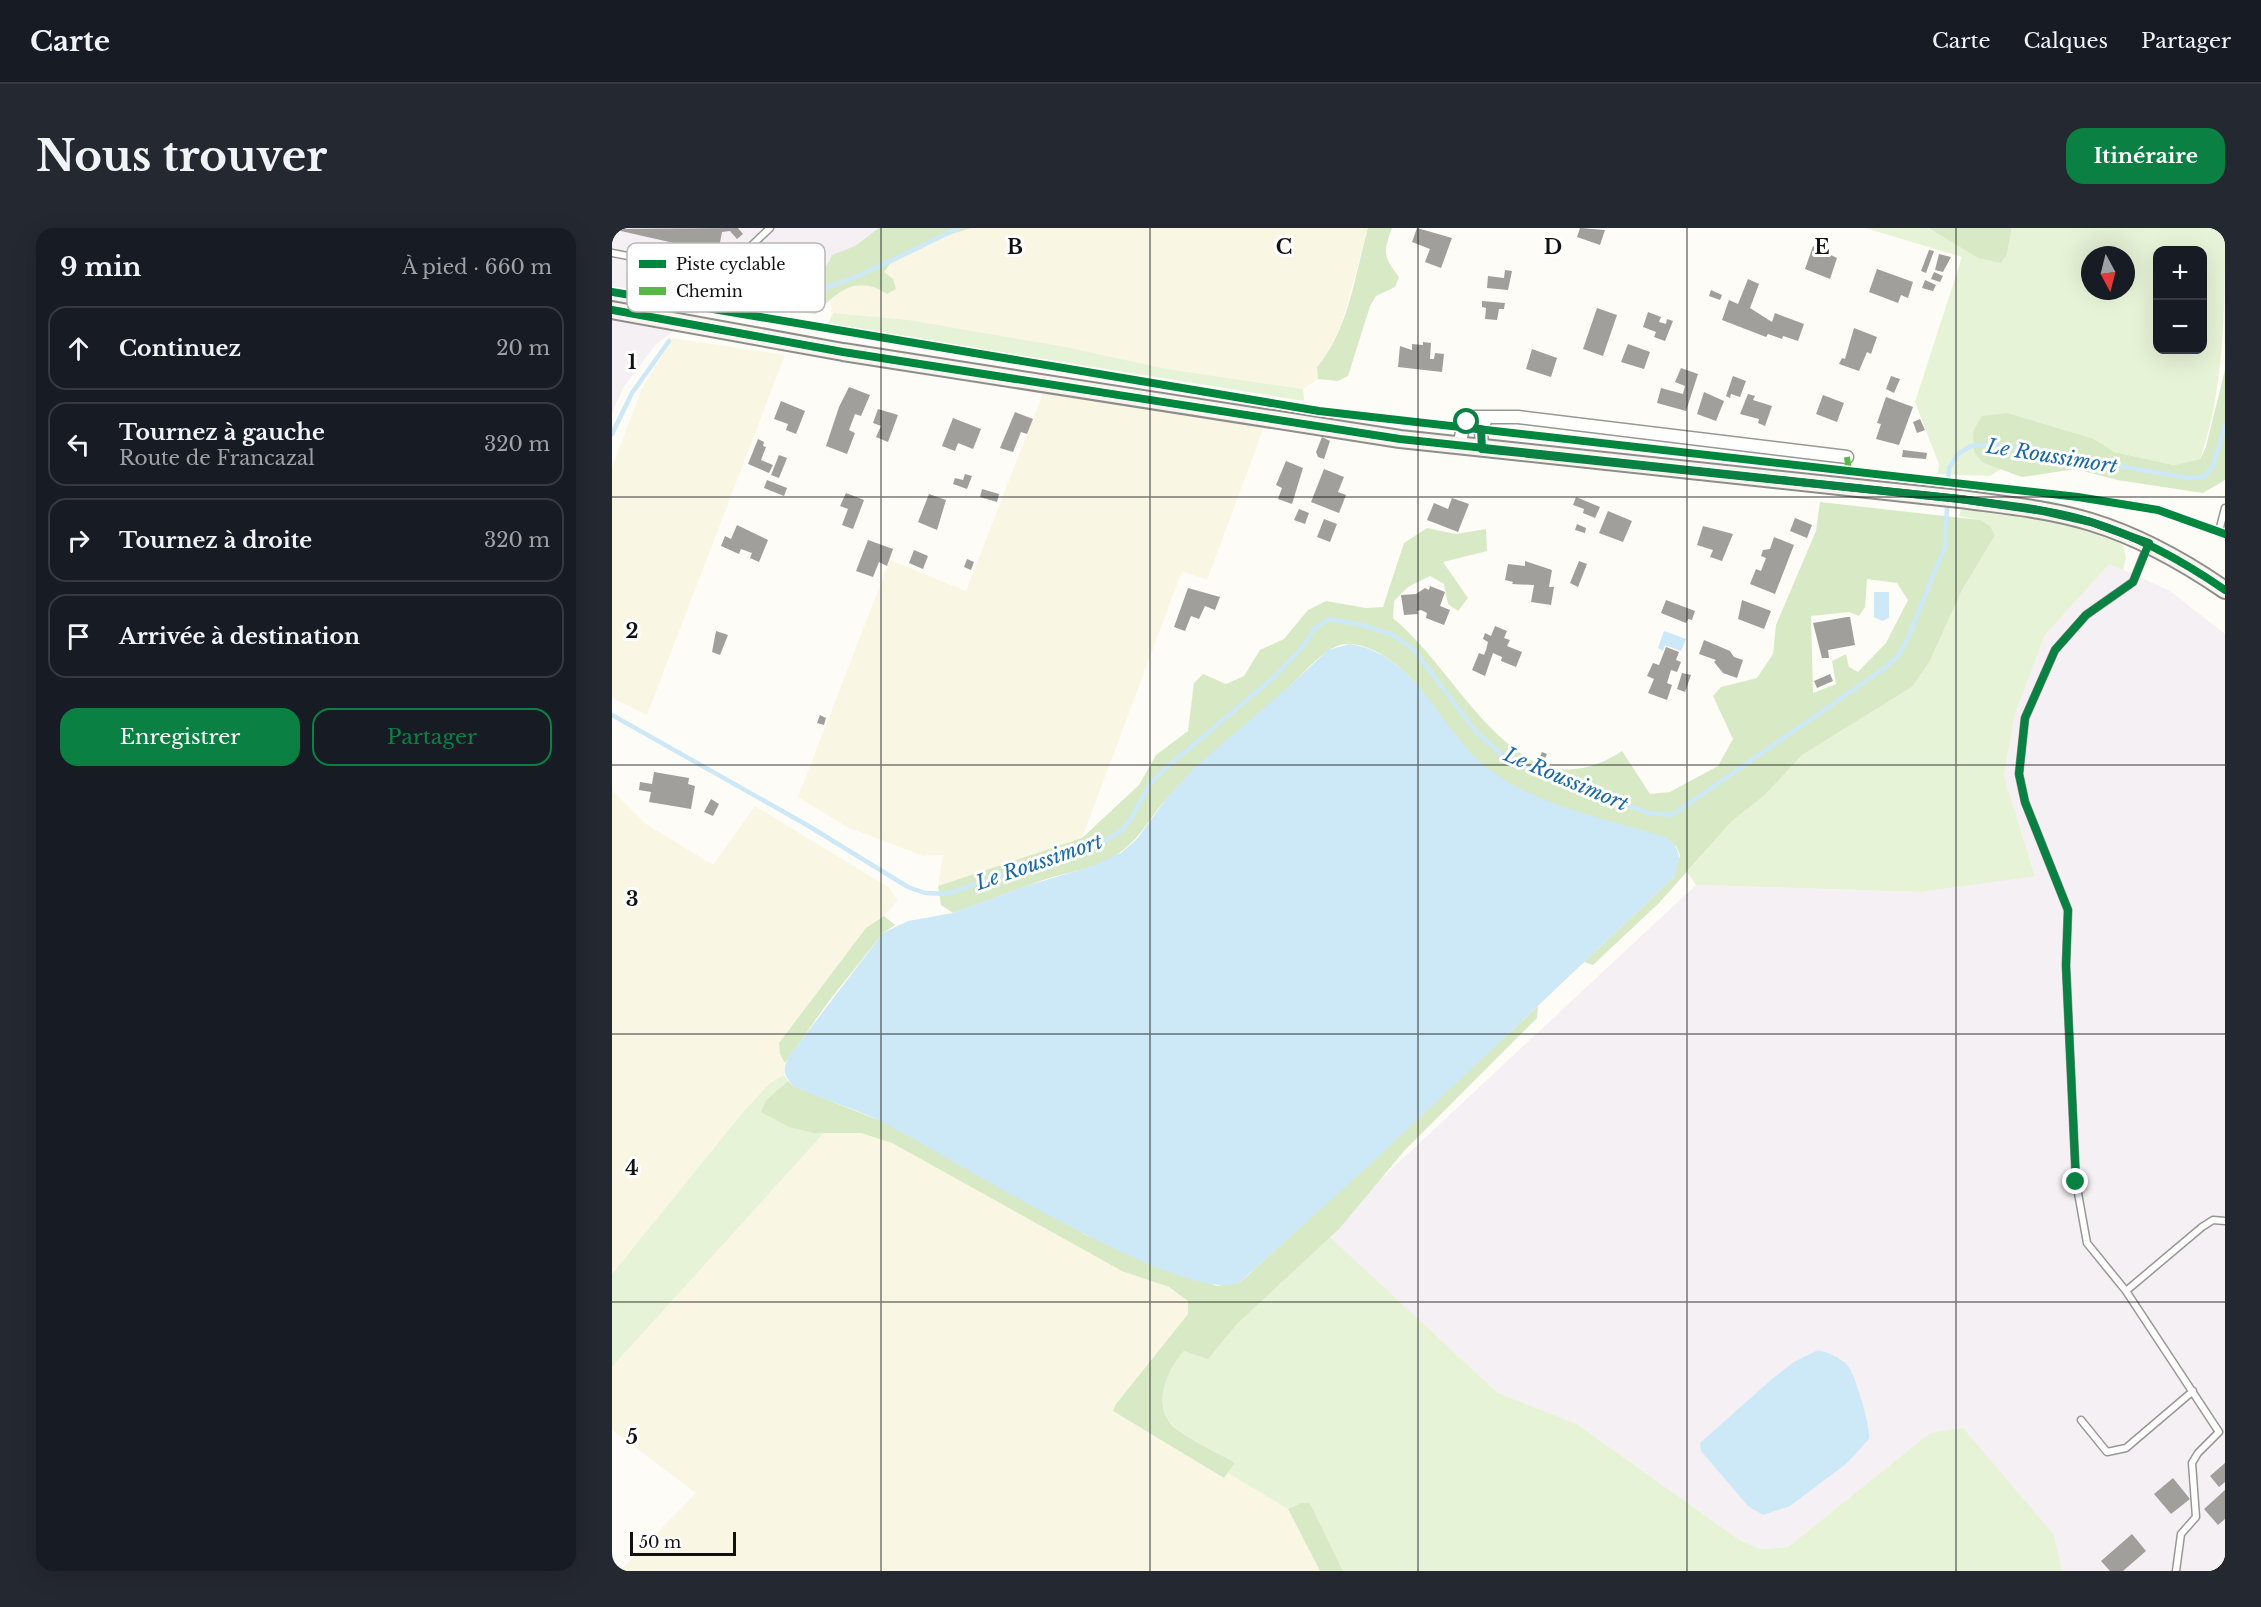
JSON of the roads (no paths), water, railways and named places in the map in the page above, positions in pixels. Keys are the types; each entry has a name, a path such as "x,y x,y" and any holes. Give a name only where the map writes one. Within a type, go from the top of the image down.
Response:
{"street":[{"path":"612,310 843,352 1459,447 1927,495 2043,511 2091,522 2149,543 2187,564 2225,590"},
{"path":"1459,447 1467,422 1474,417 1518,417 1847,457"},
{"path":"1482,449 1481,429 1487,417"}],"lane":[{"path":"754,243 770,228"},
{"path":"612,253 627,256"},
{"path":"2219,531 2225,508"},
{"path":"2149,543 2133,582 2086,615 2055,650 2025,718 2019,774 2025,802 2068,910 2066,966 2076,1182 2087,1243 2126,1291 2222,1434 2198,1453 2192,1463 2196,1517 2181,1534 2176,1571"},
{"path":"2126,1291 2202,1227 2213,1220 2225,1221"},
{"path":"2081,1420 2107,1452 2126,1448 2193,1391"}],"water":[{"path":"1874,592 1889,592 1889,618 1882,621 1874,617"},
{"path":"1664,631 1686,639 1681,651 1665,645 1663,651 1658,648"},
{"path":"1350,644 1375,651 1413,680 1458,738 1493,772 1513,785 1555,804 1667,838 1678,851 1678,865 1674,877 1375,1160 1240,1282 1212,1284 1171,1273 1120,1252 1010,1194 886,1124 793,1086 785,1071 790,1055 883,933 908,921 953,913 1026,886 1093,866 1121,853 1137,839 1166,799 1194,768 1328,650"},
{"path":"1818,1350 1838,1358 1851,1371 1865,1413 1869,1439 1847,1463 1790,1506 1763,1515 1748,1506 1701,1451 1700,1443 1772,1379 1794,1362"}],"waterway":[{"path":"825,288 869,271 959,228"},
{"path":"612,434 632,393 669,341"},
{"name":"Le Roussimort","path":"612,715 807,825 908,887 925,893 947,894 1106,840 1121,831 1131,819 1150,784 1274,677 1301,649 1315,628 1329,619 1362,625 1393,635 1414,650 1476,732 1505,757 1543,774 1648,813 1672,815 1882,670 1898,656 1908,638 1945,546 1949,468 1958,454 1971,446 1990,444 2188,478 2204,477 2213,466 2225,426"}]}
